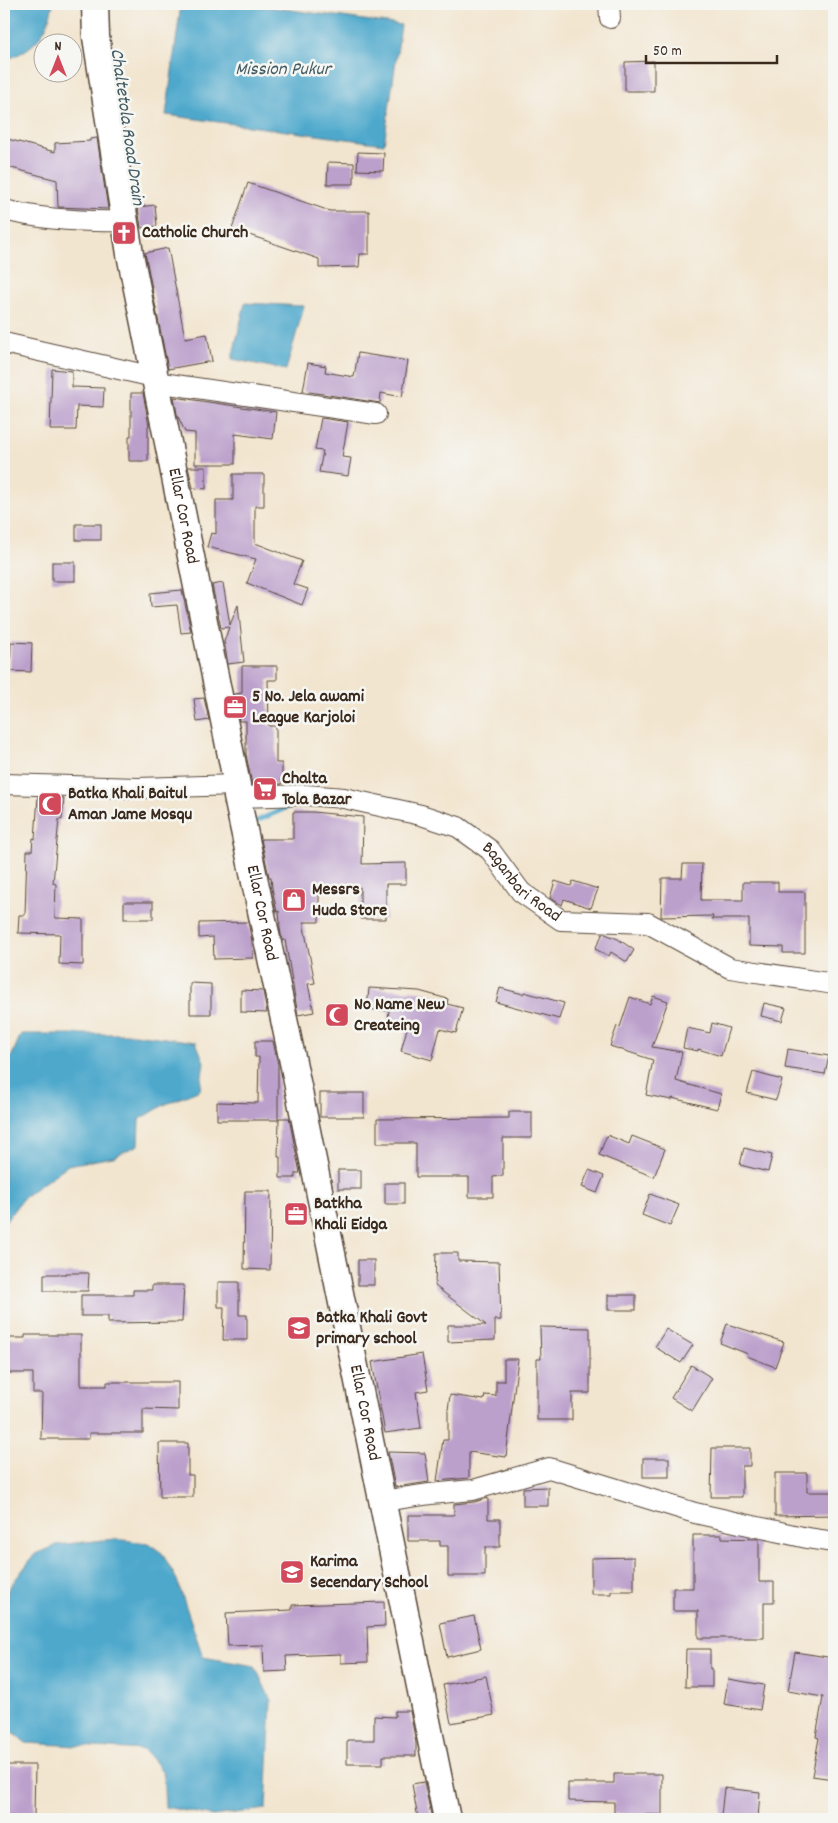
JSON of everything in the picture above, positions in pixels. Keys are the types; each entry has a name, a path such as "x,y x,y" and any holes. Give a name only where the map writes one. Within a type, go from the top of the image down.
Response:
{"main road":[{"name":"Ellar Cor Road","path":"96,4 96,37 125,221 155,379 237,791 447,1819"}],"street":[{"path":"4,210 28,216 83,222 125,221"},
{"path":"4,343 155,379 376,414"},
{"name":"Baganbari Road","path":"4,784 237,791 344,798 420,815 458,827 490,850 520,892 561,920 648,923 730,968 834,984"},
{"path":"382,1501 473,1490 549,1468 695,1513 807,1538 834,1542"}],"water":[{"path":"4,4 53,4 44,32 32,32 32,45 4,61"},
{"name":"Mission Pukur","path":"181,4 247,4 401,25 384,144 166,115"},
{"path":"245,303 304,306 286,370 232,359"},
{"path":"21,1034 134,1034 196,1042 204,1062 200,1090 164,1105 139,1120 138,1145 113,1157 68,1165 24,1197 4,1223 4,1074"},
{"path":"115,1539 148,1543 162,1553 177,1580 203,1657 255,1666 271,1701 266,1809 213,1816 165,1807 163,1772 144,1750 26,1743 4,1725 4,1692 6,1687 4,1614 8,1589 35,1554 57,1545"}],"building":[{"path":"654,61 654,91 625,91 625,62"},
{"path":"4,138 55,152 55,143 90,141 90,139 97,138 108,209 58,207 57,180 4,166"},
{"path":"358,152 384,153 383,171 357,170"},
{"path":"328,162 354,163 354,184 327,184"},
{"path":"248,183 330,211 369,211 369,254 360,254 359,267 319,268 319,259 232,229"},
{"path":"155,205 157,226 141,228 138,207"},
{"path":"168,248 185,338 207,334 212,361 168,369 145,253"},
{"path":"358,353 408,361 402,397 381,393 380,403 303,391 308,363 326,366 325,372 354,377"},
{"path":"52,369 72,371 72,387 104,388 103,407 77,406 76,430 50,430"},
{"path":"131,393 143,393 149,426 148,461 129,461"},
{"path":"174,397 276,412 273,439 235,434 235,464 195,464 195,433 185,432 177,414"},
{"path":"321,418 348,422 342,457 351,458 348,476 319,472 323,451 315,450"},
{"path":"188,467 206,467 206,489 193,488"},
{"path":"233,474 264,474 264,506 255,506 255,543 302,561 293,584 308,589 302,605 247,583 256,559 207,547 211,533 216,534 216,500 233,500"},
{"path":"76,524 101,524 101,540 76,540"},
{"path":"52,562 75,562 75,581 52,581"},
{"path":"223,583 230,625 238,605 244,662 228,664 224,642 229,627 221,628 212,585"},
{"path":"182,590 191,632 181,633 177,605 151,607 150,593"},
{"path":"11,642 32,643 31,672 10,671"},
{"path":"242,666 277,666 277,680 268,680 269,726 276,726 276,763 282,763 282,784 252,785 246,754 246,721 239,721 234,694 242,693"},
{"path":"204,698 209,720 197,722 194,699"},
{"path":"38,797 64,798 62,820 59,819 53,883 56,884 55,916 56,918 83,919 83,965 59,964 60,934 18,933 19,915 25,915 27,851 32,851 33,838 35,839"},
{"path":"293,812 363,817 362,864 406,863 406,884 386,884 386,919 360,919 360,887 319,889 319,922 303,922 315,983 308,984 314,1012 298,1015 285,940 282,940 279,911 277,912 271,877 269,877 261,839 293,839"},
{"path":"683,864 702,864 701,900 743,900 743,882 778,882 778,892 805,892 805,953 783,953 783,947 749,946 749,919 712,919 713,916 661,917 662,878 682,878"},
{"path":"555,881 571,886 573,881 598,889 591,908 564,899 562,905 550,898"},
{"path":"124,902 153,902 153,919 124,919"},
{"path":"248,922 253,958 214,959 213,937 199,938 199,923"},
{"path":"603,933 618,939 634,950 627,962 611,952 609,956 595,949"},
{"path":"190,983 211,984 211,1014 190,1014"},
{"path":"369,988 419,991 448,999 447,1004 463,1008 456,1033 440,1029 432,1060 401,1051 409,1021 388,1019 389,1011 367,1009"},
{"path":"500,988 523,994 524,992 564,1003 559,1019 496,1002"},
{"path":"241,990 263,991 267,1013 241,1012"},
{"path":"653,996 668,1001 652,1047 682,1052 676,1081 721,1094 717,1109 672,1098 672,1100 646,1095 653,1060 610,1046 617,1026 620,1027 630,997 650,1004"},
{"path":"764,1003 786,1008 782,1021 761,1016"},
{"path":"712,1023 729,1028 721,1056 698,1049 698,1051 683,1048 687,1028 710,1033"},
{"path":"255,1041 273,1041 278,1065 278,1120 217,1120 217,1102 258,1103 259,1057 255,1057"},
{"path":"788,1049 829,1056 825,1074 785,1068"},
{"path":"753,1072 782,1080 776,1100 747,1093"},
{"path":"320,1093 364,1093 364,1117 320,1117"},
{"path":"509,1112 532,1112 532,1138 503,1138 503,1176 493,1177 493,1197 469,1197 469,1177 416,1177 416,1143 377,1143 377,1119 509,1118"},
{"path":"279,1118 289,1118 300,1173 295,1173 295,1178 280,1178 280,1157 278,1157"},
{"path":"607,1135 629,1144 632,1136 665,1149 654,1177 599,1155"},
{"path":"744,1148 772,1155 768,1172 740,1165"},
{"path":"338,1170 361,1170 361,1189 338,1189"},
{"path":"589,1170 604,1176 597,1193 582,1187"},
{"path":"385,1183 404,1183 404,1204 385,1204"},
{"path":"245,1191 271,1191 270,1270 244,1269"},
{"path":"650,1194 679,1205 670,1226 642,1215"},
{"path":"436,1253 458,1253 458,1261 499,1262 501,1320 495,1320 495,1340 448,1342 448,1325 486,1325 435,1286"},
{"path":"358,1260 374,1260 374,1285 358,1285"},
{"path":"89,1273 88,1291 44,1291 44,1274"},
{"path":"218,1282 239,1282 239,1315 247,1315 247,1340 223,1340 224,1307 218,1307"},
{"path":"152,1285 184,1285 182,1322 108,1323 108,1316 81,1316 81,1295 133,1295 133,1290 152,1290"},
{"path":"608,1295 636,1295 636,1310 608,1310"},
{"path":"727,1324 784,1342 775,1367 720,1343"},
{"path":"540,1327 590,1328 590,1393 572,1393 572,1420 537,1420 537,1359 541,1359"},
{"path":"666,1329 693,1345 681,1363 655,1347"},
{"path":"25,1335 81,1335 81,1386 107,1386 107,1382 178,1382 178,1410 143,1409 143,1433 89,1433 89,1439 41,1439 42,1393 33,1393 33,1373 4,1373 4,1338 25,1338"},
{"path":"422,1354 428,1390 416,1392 421,1428 385,1433 372,1362"},
{"path":"504,1359 518,1359 506,1457 469,1452 469,1478 437,1481 443,1440 448,1440 450,1395 484,1400 485,1395 496,1396 496,1381 504,1381"},
{"path":"691,1365 712,1378 692,1411 671,1398"},
{"path":"159,1443 188,1443 188,1475 193,1475 193,1497 160,1497"},
{"path":"712,1448 750,1448 750,1466 742,1466 742,1497 711,1497"},
{"path":"388,1452 425,1453 429,1482 395,1487"},
{"path":"643,1458 669,1458 669,1477 643,1477"},
{"path":"775,1473 807,1473 807,1492 834,1492 834,1515 775,1516"},
{"path":"548,1487 548,1506 523,1506 523,1488"},
{"path":"488,1498 488,1519 500,1519 500,1547 485,1547 485,1576 448,1576 448,1546 440,1546 440,1541 408,1541 408,1515 454,1515 454,1504 474,1502"},
{"path":"693,1535 722,1535 722,1538 759,1539 759,1582 774,1582 774,1602 764,1602 764,1638 698,1638 698,1611 673,1611 673,1588 693,1588"},
{"path":"634,1557 634,1591 611,1591 611,1594 591,1594 591,1558"},
{"path":"384,1602 385,1626 367,1627 368,1662 341,1663 341,1654 286,1656 287,1671 264,1672 263,1645 228,1646 226,1613 292,1610 292,1605"},
{"path":"474,1616 481,1649 447,1657 440,1623"},
{"path":"686,1649 710,1649 712,1687 685,1687"},
{"path":"795,1652 834,1658 834,1779 812,1776 819,1738 816,1737 823,1697 788,1691"},
{"path":"486,1676 494,1715 451,1723 443,1685"},
{"path":"728,1679 764,1685 760,1710 724,1704"},
{"path":"395,1711 410,1711 416,1743 416,1756 383,1756 383,1764 347,1764 347,1740 374,1740 374,1716 395,1717"},
{"path":"4,1765 35,1765 34,1817 4,1816"},
{"path":"614,1774 662,1774 662,1815 614,1814 614,1802 568,1801 568,1783 614,1783"},
{"path":"424,1782 432,1819 418,1819 412,1784"},
{"path":"724,1788 760,1792 758,1819 721,1816"}],"waterway":[{"path":"250,824 297,803"}],"place":[{"name":"Catholic Church","path":"124,233"},
{"name":"5 No. Jela awami League Karjoloi","path":"235,707"},
{"name":"Chalta Tola Bazar","path":"265,789"},
{"name":"Batka Khali Baitul Aman Jame Mosqu","path":"50,804"},
{"name":"Messrs Huda Store","path":"294,900"},
{"name":"No Name New Createing","path":"337,1015"},
{"name":"Batkha Khali Eidga","path":"296,1214"},
{"name":"Batka Khali Govt primary school","path":"299,1328"},
{"name":"Karima Secendary School","path":"292,1572"}],"water label":[{"name":"Chaltetola Road Drain","path":"126,127"}]}
